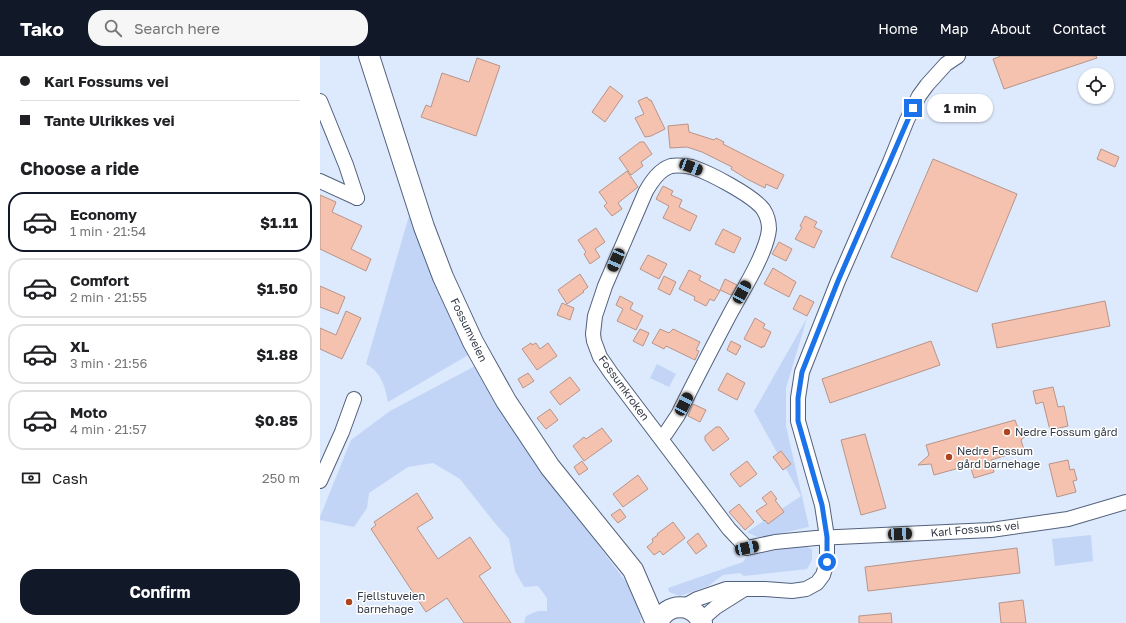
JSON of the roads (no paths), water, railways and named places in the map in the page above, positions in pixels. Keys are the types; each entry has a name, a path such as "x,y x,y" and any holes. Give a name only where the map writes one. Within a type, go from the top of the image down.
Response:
{"street":[{"name":"Fossumveien","path":"369,56 426,233 443,277 473,342 506,401 550,467 633,570 678,608 694,612 701,622"},
{"path":"678,608 697,599 726,589 792,591 811,587 821,579 827,562 827,537 822,505 798,421 798,398 802,372 838,281 907,120 919,96 927,85 946,64 958,56"},
{"path":"320,101 346,165 357,198 320,181"},
{"name":"Fossumkroken","path":"661,438 678,415 748,280 762,251 769,230 769,222 763,209 749,197 703,172 691,167 680,166 671,166 657,175 646,191 604,286 595,316 593,334 596,348 600,357 611,373 729,529 747,548 775,542 827,537"},
{"path":"320,481 342,432 354,399"},
{"name":"Karl Fossums vei","path":"827,537 991,530 1068,518 1126,502"},
{"name":"Fossumveien","path":"633,570 657,623 663,615 678,608"},
{"path":"701,622 716,607 743,590"}],"place":[{"name":"Nedre Fossum gård","path":"1007,432"},
{"name":"Nedre Fossum gård barnehage","path":"949,457"},
{"name":"Fjellstuveien barnehage","path":"349,602"}]}
